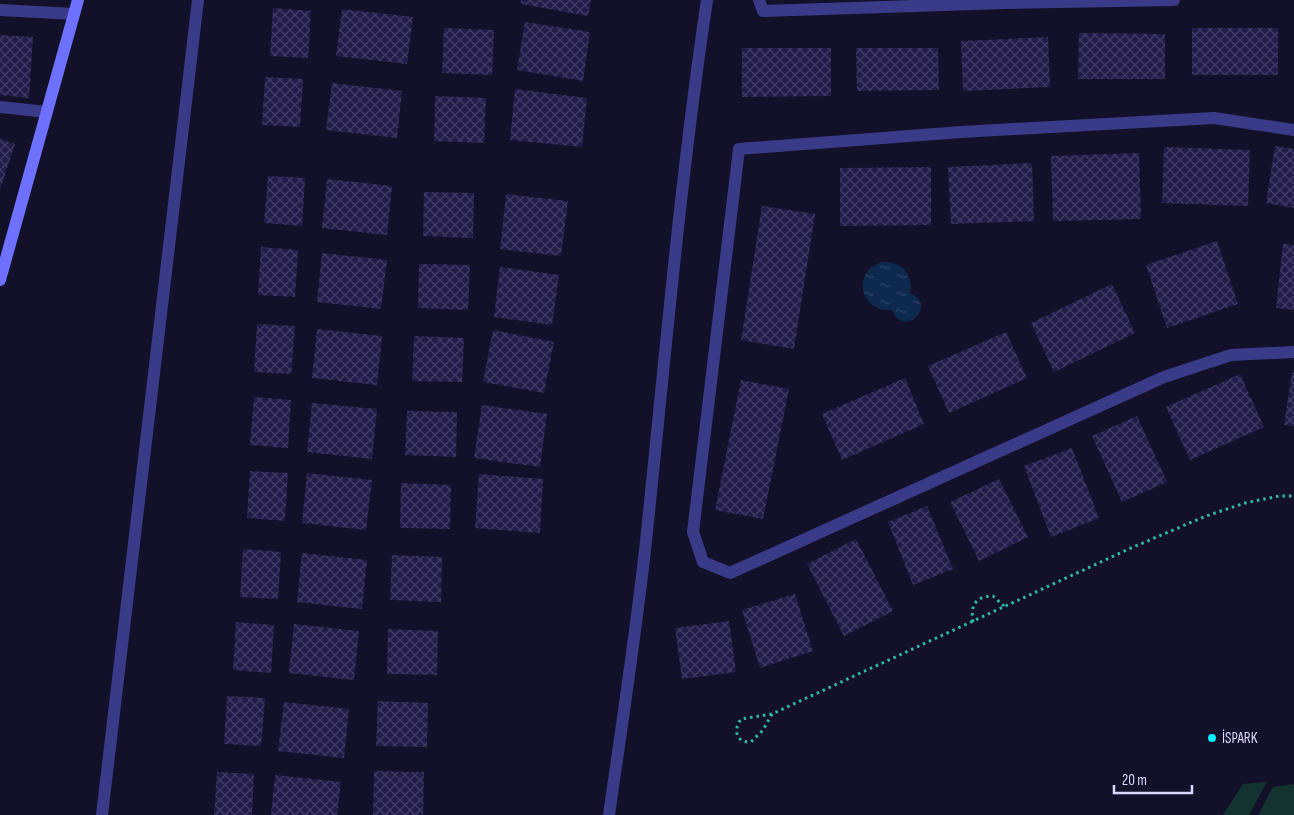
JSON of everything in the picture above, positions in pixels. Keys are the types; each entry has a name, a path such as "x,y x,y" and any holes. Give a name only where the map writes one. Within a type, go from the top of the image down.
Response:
{"street":[{"path":"0,280 78,0"},
{"path":"102,815 198,0"},
{"path":"609,815 645,543 692,100 707,0"},
{"path":"759,0 763,11 1004,3 1174,0"},
{"path":"0,10 74,14"},
{"path":"0,107 47,112"},
{"path":"1294,130 1214,118 952,133 739,149 693,532 703,562 730,573 1164,377 1231,355 1294,352"}],"path":[{"path":"772,714 763,730 751,742 745,743 739,738 736,732 736,725 741,719 772,714 1004,606 1206,516 1245,503 1279,496 1294,496"},
{"path":"973,622 972,613 974,605 978,600 986,596 994,596 1004,606"}],"green space":[{"path":"1267,782 1249,815 1223,815 1243,784"},
{"path":"1294,784 1294,815 1258,815 1273,787"}],"water":[{"path":"882,262 889,262 900,266 908,275 911,286 910,293 918,299 921,305 920,312 910,321 897,318 892,310 881,309 867,299 863,290 866,274 872,267"}],"building":[{"path":"521,0 591,0 588,16 521,4"},
{"path":"273,8 311,11 308,58 270,56"},
{"path":"342,9 413,17 407,64 336,56"},
{"path":"525,22 590,32 583,81 517,70"},
{"path":"444,28 494,30 492,75 442,73"},
{"path":"1192,28 1278,28 1278,75 1192,75"},
{"path":"1079,33 1165,34 1165,79 1078,79"},
{"path":"0,35 33,37 29,98 0,95"},
{"path":"1048,37 1050,87 963,91 961,41"},
{"path":"742,48 831,48 831,96 742,97"},
{"path":"856,48 938,48 939,90 857,91"},
{"path":"265,77 303,79 300,127 262,125"},
{"path":"332,83 402,91 397,138 326,130"},
{"path":"515,89 587,98 582,147 510,140"},
{"path":"435,96 486,98 484,143 434,141"},
{"path":"0,139 15,144 0,190"},
{"path":"1275,146 1294,149 1294,208 1266,203"},
{"path":"1164,147 1250,150 1248,206 1162,203"},
{"path":"1139,153 1141,219 1053,221 1051,156"},
{"path":"1032,163 1034,221 951,224 948,167"},
{"path":"931,167 931,225 840,226 840,168"},
{"path":"268,176 305,178 302,226 264,223"},
{"path":"327,179 392,186 387,235 322,228"},
{"path":"424,192 474,193 473,238 423,236"},
{"path":"506,194 568,201 561,256 500,249"},
{"path":"762,206 815,214 794,349 741,340"},
{"path":"1217,241 1238,304 1167,328 1146,265"},
{"path":"1283,244 1294,245 1294,310 1276,308"},
{"path":"261,247 298,250 295,297 258,295"},
{"path":"322,253 387,260 381,309 317,302"},
{"path":"419,264 470,265 468,310 418,308"},
{"path":"500,267 559,275 552,325 494,317"},
{"path":"1112,284 1135,333 1054,372 1031,323"},
{"path":"257,324 295,326 291,374 254,372"},
{"path":"317,329 382,336 377,385 312,378"},
{"path":"493,330 554,342 544,393 483,382"},
{"path":"1006,332 1027,378 949,413 928,366"},
{"path":"414,336 464,338 462,382 412,381"},
{"path":"1292,372 1294,373 1294,426 1284,425"},
{"path":"1240,374 1264,427 1190,460 1166,407"},
{"path":"905,378 924,424 842,460 822,414"},
{"path":"741,380 789,389 763,519 715,510"},
{"path":"254,397 291,400 288,448 250,445"},
{"path":"312,403 377,409 372,459 307,452"},
{"path":"482,405 547,414 540,467 474,458"},
{"path":"407,411 457,412 456,457 405,455"},
{"path":"1137,416 1167,482 1122,502 1092,436"},
{"path":"1072,448 1099,518 1051,537 1024,466"},
{"path":"250,471 288,473 285,521 247,518"},
{"path":"307,473 372,480 366,530 302,523"},
{"path":"479,474 543,479 540,533 475,528"},
{"path":"999,479 1028,537 979,561 950,502"},
{"path":"401,483 451,485 450,529 400,528"},
{"path":"927,506 953,569 913,585 888,522"},
{"path":"856,539 893,611 844,636 807,564"},
{"path":"243,549 281,552 278,599 240,597"},
{"path":"302,553 367,560 362,609 297,602"},
{"path":"392,555 442,557 441,602 390,600"},
{"path":"795,594 813,651 760,668 742,610"},
{"path":"729,621 736,672 682,679 675,628"},
{"path":"236,622 274,625 271,673 233,670"},
{"path":"294,624 359,631 354,680 289,673"},
{"path":"388,629 438,631 437,675 387,674"},
{"path":"227,696 265,698 261,746 224,744"},
{"path":"378,701 428,703 427,747 376,746"},
{"path":"284,702 349,709 344,758 278,751"},
{"path":"374,771 424,772 423,815 373,815"},
{"path":"217,772 254,774 252,815 214,815"},
{"path":"275,775 341,782 337,815 271,815"}],"place":[{"name":"İSPARK","path":"1212,738"}]}
